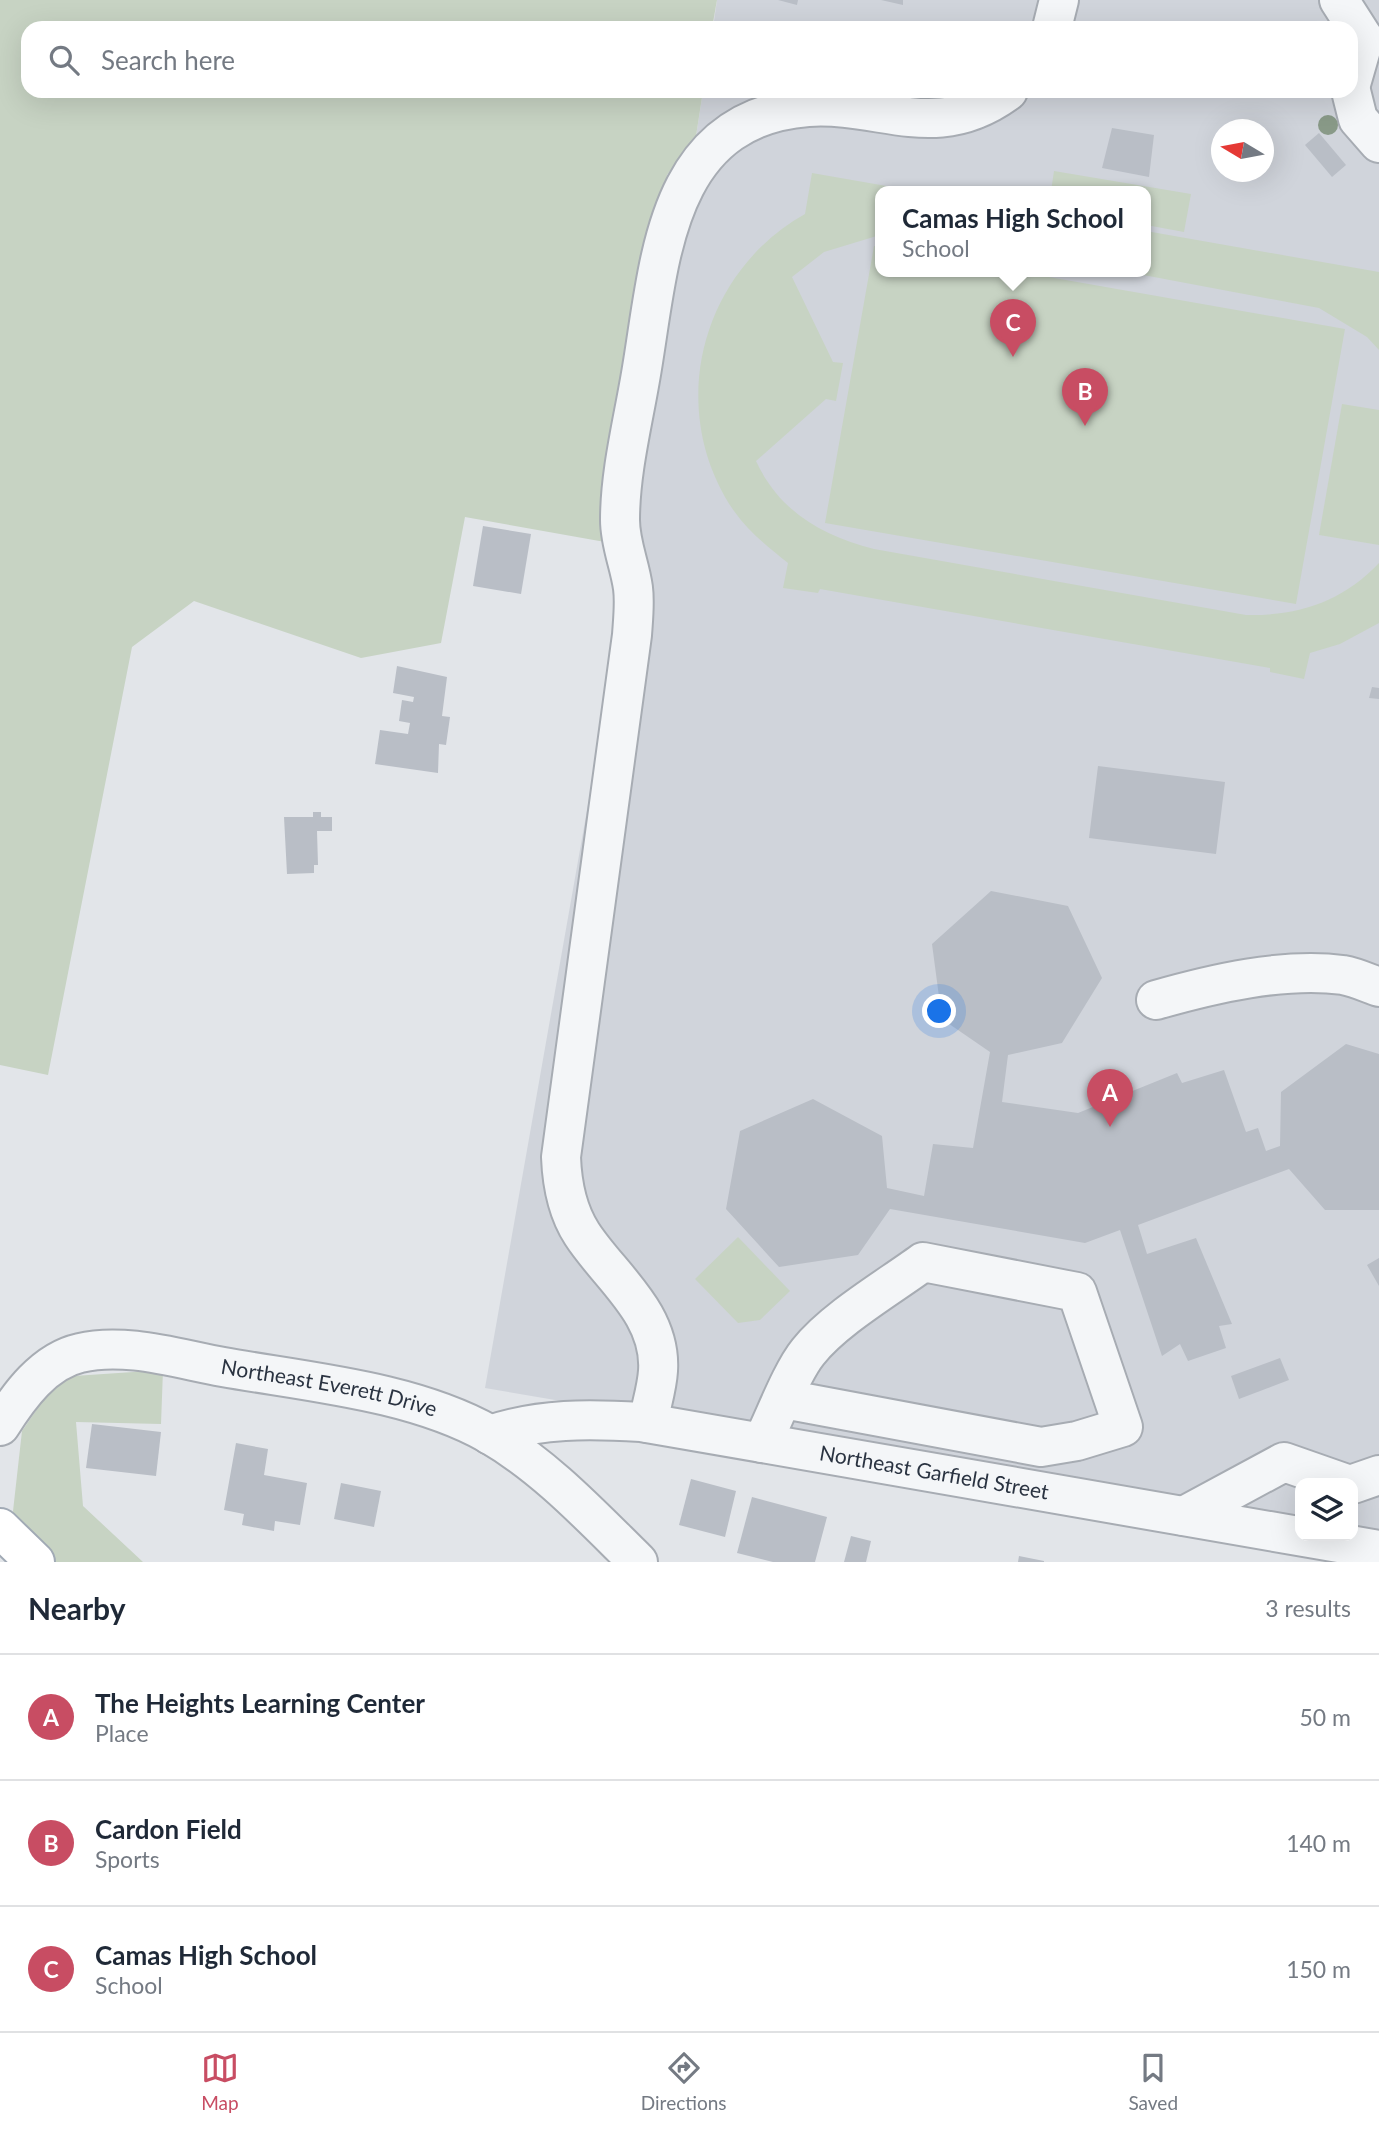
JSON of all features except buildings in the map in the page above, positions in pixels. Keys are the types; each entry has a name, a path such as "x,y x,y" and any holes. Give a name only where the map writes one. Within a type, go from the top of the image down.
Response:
{"main road":[{"path":"0,1528 35,1562"}],"street":[{"path":"1054,21 1059,0"},
{"path":"1339,0 1357,21"},
{"path":"1358,22 1372,38 1358,69"},
{"path":"648,1423 659,1369 649,1326 638,1304 576,1223 566,1196 561,1157 632,635 633,594 621,544 621,497 668,221 689,177 704,158 742,128 761,119 783,111 824,107 919,120 944,118 979,108 996,98"},
{"path":"1352,98 1357,119 1379,143"},
{"path":"1156,1000 1206,985 1282,975 1343,975 1379,987"},
{"path":"762,1443 784,1399 808,1352 847,1317 923,1262 1077,1292 1123,1427 1077,1441 1041,1447 784,1399"},
{"name":"Northeast Everett Drive","path":"0,1426 14,1403 44,1371 80,1353 125,1350 397,1400 460,1420 490,1435 530,1462 570,1496 638,1562"},
{"name":"Northeast Garfield Street","path":"490,1435 514,1427 579,1419 648,1423 1379,1550"},
{"path":"1184,1516 1284,1462 1330,1478"},
{"path":"1358,1482 1379,1475"}],"shaded area":[{"path":"717,0 1379,0 1379,1540 1358,1537 1358,1478 1295,1478 1295,1526 485,1388 629,572 605,542 696,136 702,98 1358,98 1358,21 714,21"}],"green space":[{"path":"0,0 717,0 713,21 21,21 21,98 702,98 696,136 667,175 605,542 465,517 441,643 361,658 194,601 132,647 48,1075 0,1065"},
{"path":"1054,171 1143,186 1052,186"},
{"path":"812,173 886,186 875,186 875,237 824,252 792,277 833,362 843,363 836,401 826,399 756,461 777,494 804,519 837,537 874,549 1246,615 1284,613 1318,604 1350,588 1379,563 1379,623 1340,644 1310,653 1304,679 1270,672 1270,668 820,589 818,593 783,588 788,563 740,519 713,472 701,430 698,388 704,347 718,307 740,271 769,240 805,214"},
{"path":"1151,187 1191,194 1184,232 1151,226"},
{"path":"1151,232 1379,272 1379,350 1367,337 1319,308 1151,276"},
{"path":"874,246 875,277 1049,277 1345,329 1296,604 825,523"},
{"path":"1342,404 1379,410 1379,545 1319,535"},
{"path":"738,1237 790,1291 760,1320 738,1323 695,1279"},
{"path":"163,1370 161,1424 76,1422 83,1506 143,1562 51,1562 12,1520 22,1431 59,1377"}],"place":[{"name":"Camas High School","path":"1013,357"},
{"name":"Cardon Field","path":"1085,426"},
{"name":"The Heights Learning Center","path":"1110,1127"}]}
